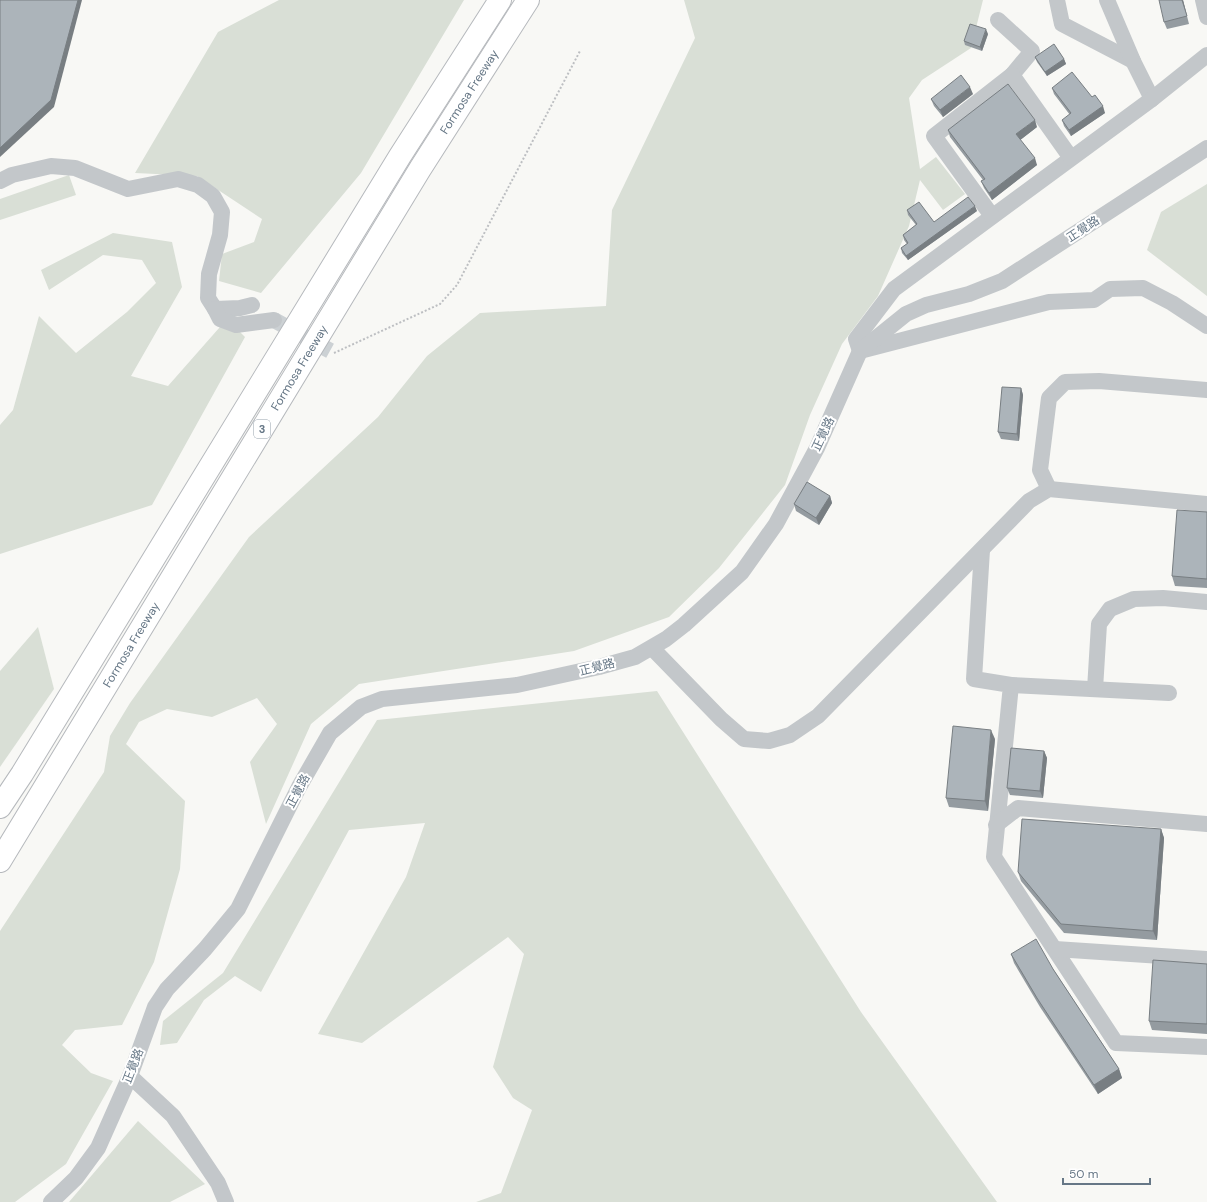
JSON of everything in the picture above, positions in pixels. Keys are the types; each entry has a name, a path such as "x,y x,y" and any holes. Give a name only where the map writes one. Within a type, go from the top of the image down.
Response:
{"highway":[{"name":"Formosa Freeway","path":"0,807 22,774 400,156 500,0"},
{"name":"Formosa Freeway","path":"0,861 420,169 528,0"}],"street":[{"path":"1057,0 1062,24 1133,62"},
{"path":"1108,0 1133,62 1152,98"},
{"path":"1203,0 1207,17"},
{"path":"992,216 934,136 1012,75 1032,51 998,20"},
{"path":"1207,55 1152,98 894,289 856,339 860,351 1049,302 1094,300 1110,289 1143,288 1172,303 1207,326"},
{"path":"1012,75 1071,158"},
{"name":"正覺路","path":"51,1202 76,1178 98,1148 130,1076 159,1001 166,989 205,949 238,909 299,787 330,733 361,707 382,699 517,685 599,667 635,657 652,648 684,625 742,572 776,524 817,448 860,351 906,314 926,305 969,294 1002,281 1207,148"},
{"path":"0,181 12,175 51,166 75,168 128,189 178,179 198,185 213,196 222,212 220,235 209,274 208,298 220,320 236,325 274,320"},
{"path":"215,309 240,308 252,305"},
{"path":"1049,489 1040,470 1049,398 1065,382 1099,381 1207,390"},
{"path":"652,648 721,719 744,739 769,741 790,735 818,716 1029,501 1049,489 1207,504"},
{"path":"982,550 974,679 1011,685 1169,693"},
{"path":"1094,689 1099,624 1110,609 1134,599 1163,598 1207,602"},
{"path":"1011,685 994,857 1116,1043 1207,1047"},
{"path":"996,825 1018,808 1207,824"},
{"path":"1055,949 1207,959"},
{"path":"130,1076 173,1116 218,1183 226,1202"}],"path":[{"path":"334,353 440,304 456,285 580,51"}],"shaded area":[{"path":"279,0 464,0 361,173 261,293 219,281 222,254 254,242 262,219 197,176 135,173 218,32"},
{"path":"684,0 983,0 971,48 922,80 909,98 920,169 936,157 965,194 943,210 920,180 909,226 878,296 842,344 810,415 785,485 719,568 669,617 574,651 359,684 311,724 266,824 250,762 277,724 257,698 212,717 167,709 139,722 126,744 185,801 180,869 154,962 122,1025 75,1030 62,1045 91,1073 113,1081 66,1164 15,1202 0,1202 0,931 104,772 110,736 130,703 249,537 378,417 427,356 480,313 606,306 612,210 695,38"},
{"path":"69,175 76,195 0,220 0,199"},
{"path":"1207,184 1207,296 1147,250 1161,212"},
{"path":"113,233 172,242 182,287 131,376 168,386 227,319 245,337 152,505 0,554 0,425 13,410 39,316 76,353 127,312 156,283 142,260 103,255 49,290 41,270"},
{"path":"38,627 54,689 0,767 0,671"},
{"path":"657,691 861,1012 997,1202 476,1202 501,1193 532,1110 513,1098 493,1067 524,954 508,937 362,1043 318,1034 406,877 425,823 349,830 261,992 235,976 204,1000 177,1043 160,1045 163,1021 223,973 377,720"},
{"path":"138,1121 205,1184 170,1202 69,1202"}],"building":[{"path":"0,0 78,0 51,100 0,148"},
{"path":"1159,0 1182,0 1187,16 1164,22"},
{"path":"970,24 986,29 980,47 964,41"},
{"path":"1054,44 1064,59 1045,72 1035,57"},
{"path":"1072,72 1092,97 1095,95 1103,106 1069,130 1062,120 1071,113 1052,88"},
{"path":"961,75 970,87 940,110 931,99"},
{"path":"1008,84 1035,120 1016,134 1035,158 989,193 981,181 985,179 948,130"},
{"path":"968,197 975,206 906,256 901,248 908,243 903,235 917,224 907,210 919,202 934,222"},
{"path":"1002,387 1021,388 1017,434 998,432"},
{"path":"807,482 830,496 816,518 794,504"},
{"path":"1177,510 1207,512 1207,579 1172,576"},
{"path":"953,726 991,730 985,801 946,798"},
{"path":"1011,748 1044,751 1040,791 1007,788"},
{"path":"1022,819 1161,829 1153,931 1061,924 1018,872"},
{"path":"1036,939 1053,969 1119,1069 1094,1085 1037,998 1011,954"},
{"path":"1153,960 1207,964 1207,1024 1149,1021"}],"tunnel":[{"path":"274,320 334,353"}]}
